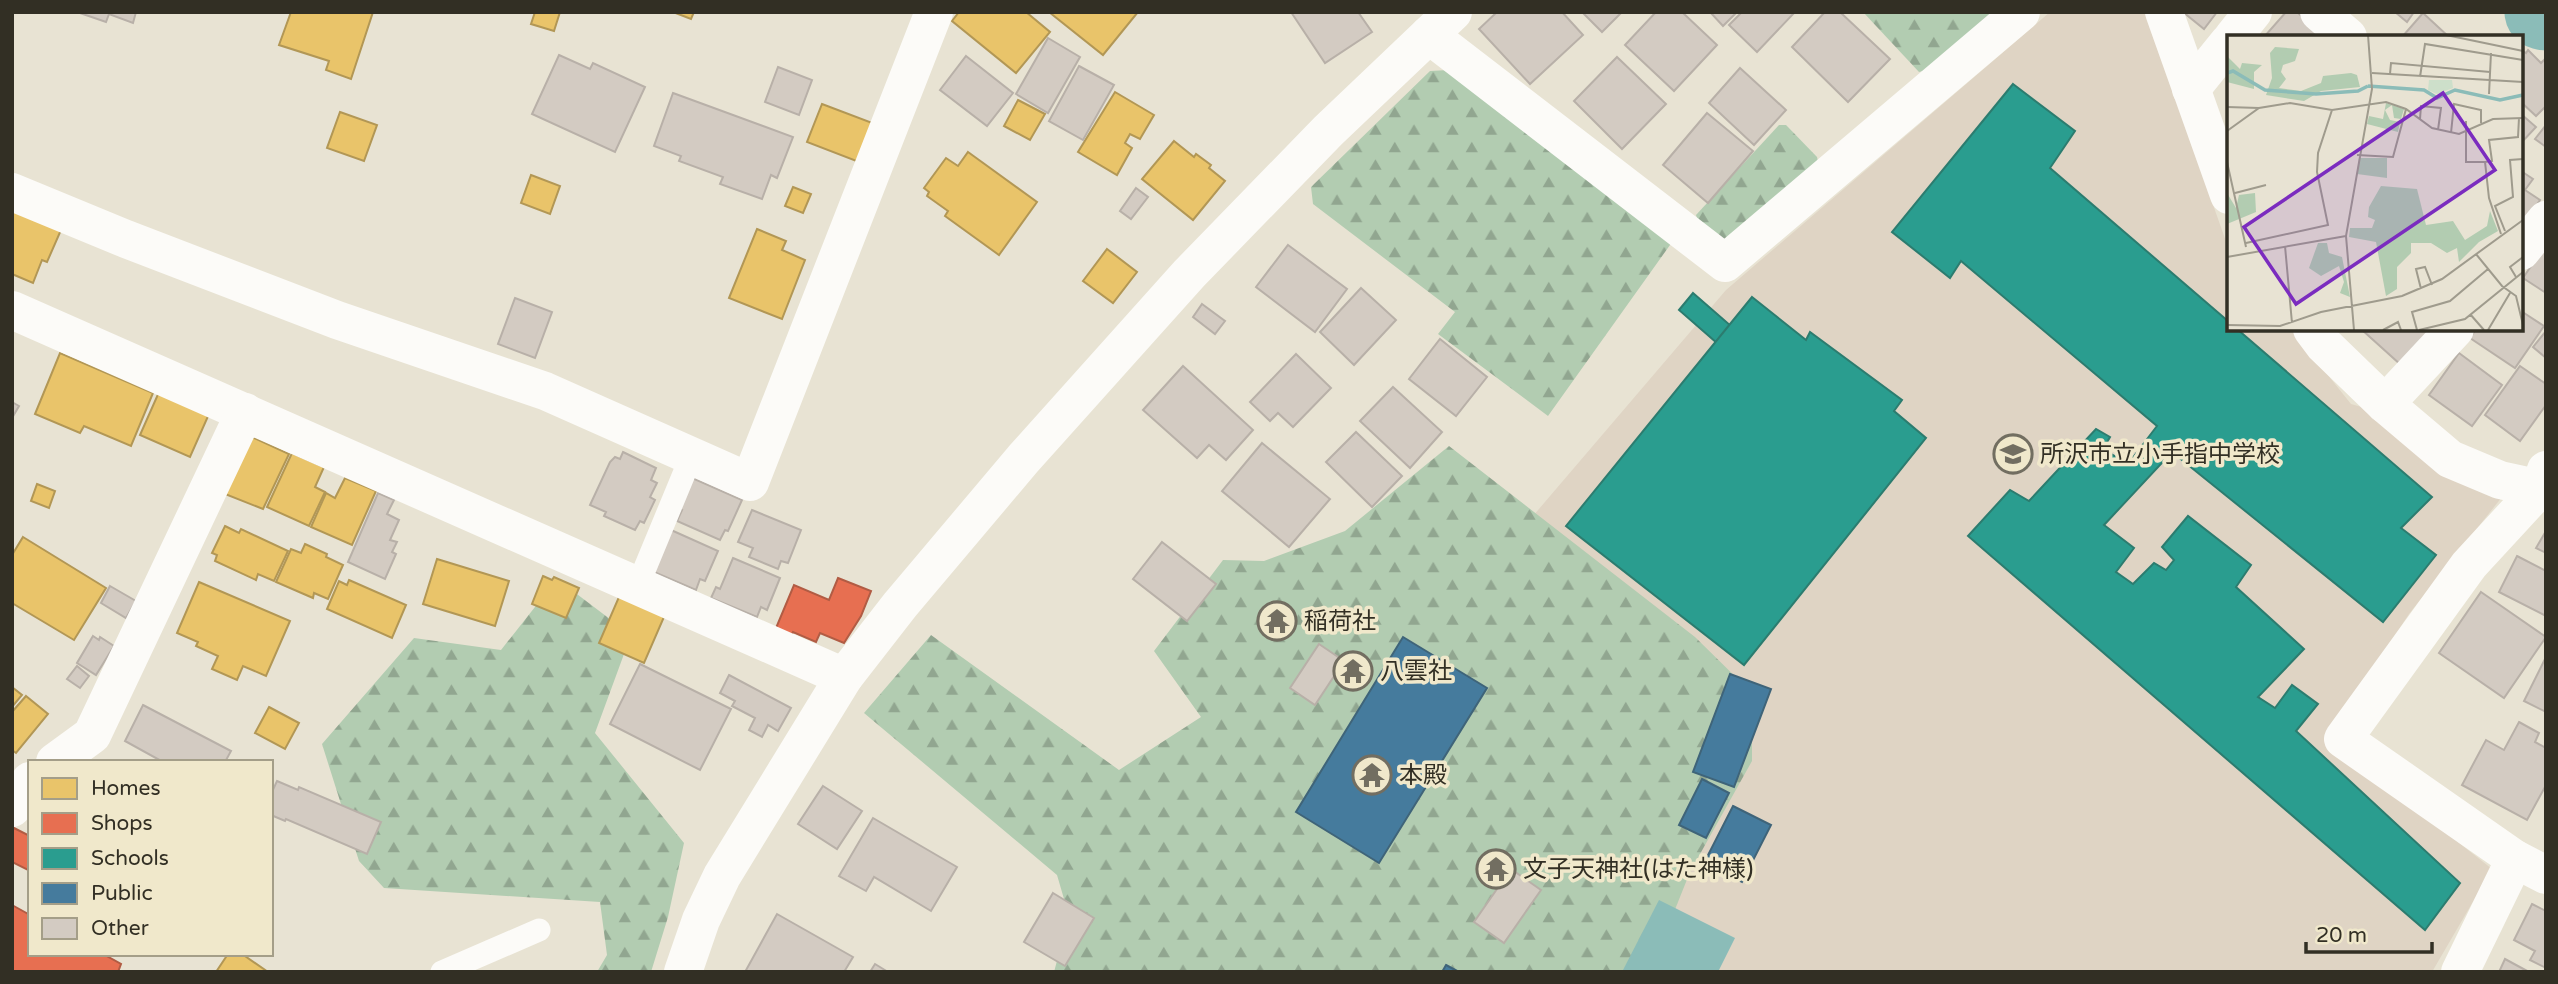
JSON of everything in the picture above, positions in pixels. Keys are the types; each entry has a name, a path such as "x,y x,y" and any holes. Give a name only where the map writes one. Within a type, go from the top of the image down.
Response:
{"street":[{"path":"12,192 337,320 545,391 750,482 934,12"},
{"path":"683,972 701,920 722,876 845,677 900,605 1024,458 1189,274 1328,131 1441,24 1726,263 2021,12"},
{"path":"2164,12 2227,189"},
{"path":"2235,35 2253,12"},
{"path":"2319,12 2346,35"},
{"path":"2191,89 2227,44"},
{"path":"2523,249 2546,220"},
{"path":"12,310 845,677"},
{"path":"2314,331 2324,345 2385,404 2450,458 2500,480 2543,483"},
{"path":"2385,404 2453,331"},
{"path":"58,760 92,735 245,412"},
{"path":"2460,972 2531,867 2343,739 2469,565 2543,483"},
{"path":"12,808 28,784"}],"lane":[{"path":"638,585 691,457"},
{"path":"442,972 539,930"}],"shaded area":[{"name":"所沢市立小手指中学校","path":"2050,12 2145,12 2227,244 2227,331 2293,331 2351,404 2379,412 2502,497 2409,614 2327,738 2492,869 2432,972 1571,972 1521,530 1726,290"}],"green space":[{"path":"1863,12 1997,12 1927,70 1919,72"},
{"path":"1449,70 1675,238 1548,416 1438,334 1455,312 1313,204 1311,187 1430,71"},
{"path":"1779,125 1786,125 1817,157 1819,166 1728,243 1698,221 1696,215"},
{"path":"1449,446 1695,637 1752,693 1752,761 1690,872 1650,972 1054,972 1069,916 1057,875 864,713 931,635 1119,770 1201,717 1154,651 1223,560 1264,561 1345,531"},
{"path":"557,579 631,635 595,733 684,843 668,917 651,972 597,972 607,955 600,902 384,888 359,861 322,744 414,638 501,650"}],"water":[{"path":"1659,900 1735,938 1718,972 1622,972"}],"building: Homes":[{"path":"291,12 373,12 351,79 326,70 329,61 279,45"},
{"path":"535,12 560,12 554,31 531,24"},
{"path":"673,12 694,12 691,19"},
{"path":"959,12 1026,12 1050,32 1016,73 952,21"},
{"path":"1049,12 1138,12 1103,55"},
{"path":"1115,92 1154,115 1140,139 1130,134 1125,143 1132,148 1117,175 1078,152"},
{"path":"1018,100 1045,114 1030,140 1004,126"},
{"path":"822,104 875,124 859,162 807,142"},
{"path":"340,112 377,125 364,161 327,148"},
{"path":"1174,141 1194,157 1196,154 1211,165 1209,168 1225,181 1193,220 1142,179"},
{"path":"968,152 1037,202 999,255 945,216 948,211 927,196 929,192 924,188 946,158 958,166"},
{"path":"531,175 560,186 550,214 521,203"},
{"path":"793,187 811,194 803,213 785,206"},
{"path":"12,209 61,230 47,262 42,260 33,283 12,274"},
{"path":"757,229 786,241 782,250 805,260 782,319 729,298"},
{"path":"1107,249 1137,272 1113,303 1083,281"},
{"path":"60,353 153,393 131,446 84,426 80,433 35,414"},
{"path":"159,392 209,414 190,457 140,435"},
{"path":"252,437 289,454 263,509 225,494"},
{"path":"292,453 324,467 315,487 325,492 309,526 267,507"},
{"path":"345,478 376,491 352,545 311,527 326,493 335,498"},
{"path":"37,484 55,491 49,508 31,501"},
{"path":"225,526 239,533 241,529 288,551 274,581 258,574 256,580 215,561 217,555 212,553"},
{"path":"23,537 106,588 74,640 12,603 12,555"},
{"path":"305,544 343,565 328,599 314,593 313,598 276,582 291,549 301,553"},
{"path":"437,559 509,581 495,626 423,604"},
{"path":"543,576 552,580 554,577 579,588 566,618 532,604"},
{"path":"349,580 406,605 392,638 327,609 339,581 347,585"},
{"path":"199,582 290,621 266,676 243,666 237,680 212,669 218,656 196,646 198,642 177,633"},
{"path":"622,590 667,610 644,663 599,643"},
{"path":"12,687 22,695 12,707"},
{"path":"26,696 48,714 16,753 12,750 12,712"},
{"path":"269,707 299,723 285,749 255,733"},
{"path":"227,956 245,956 268,972 216,972"}],"building: Shops":[{"path":"838,578 871,591 861,616 844,643 820,633 816,642 793,632 791,636 776,628 794,585 829,600"},
{"path":"14,828 28,835 28,870 12,862"},
{"path":"12,905 28,914 28,956 107,956 121,964 118,972 12,972"}],"building: Schools":[{"path":"2013,84 2075,131 2050,168 2227,320 2227,331 2239,331 2432,497 2401,528 2436,555 2383,622 2172,452 2104,525 2134,548 2116,572 2133,584 2154,563 2166,570 2174,560 2162,547 2188,516 2251,565 2236,587 2304,649 2258,697 2275,708 2292,685 2318,704 2296,731 2460,883 2425,930 1968,536 2010,490 2029,501 2096,429 2110,437 2103,449 2128,464 2157,426 1961,261 1950,278 1892,232"},
{"path":"1693,293 1739,333 1725,350 1679,310"},
{"path":"1752,297 1806,340 1810,332 1902,400 1894,411 1926,438 1744,665 1566,526"}],"building: Public":[{"path":"1403,637 1487,688 1379,863 1296,812"},
{"path":"1730,674 1771,689 1734,787 1693,772"},
{"path":"1702,779 1729,793 1706,838 1679,825"},
{"path":"1733,806 1771,825 1742,882 1704,863"},
{"path":"1446,965 1459,972 1442,972"}],"building: Other":[{"path":"77,12 136,12 133,23 109,14 106,22"},
{"path":"1291,12 1358,12 1372,32 1325,63"},
{"path":"1497,12 1562,12 1583,35 1530,84 1479,29"},
{"path":"1582,12 1622,12 1602,32"},
{"path":"1656,12 1682,12 1717,45 1674,91 1625,45"},
{"path":"1710,12 1737,12 1723,26"},
{"path":"1742,12 1795,12 1757,52 1729,25"},
{"path":"1825,12 1840,12 1890,59 1848,102 1792,47"},
{"path":"2183,12 2217,12 2204,29"},
{"path":"2286,12 2297,12 2323,35 2266,35"},
{"path":"2395,12 2414,12 2407,22"},
{"path":"2423,13 2447,35 2404,35"},
{"path":"1048,38 1080,57 1048,113 1016,94"},
{"path":"2528,50 2541,63 2546,58 2546,106 2536,116 2523,104 2523,51 2526,53"},
{"path":"559,55 590,69 593,63 645,87 615,152 532,114"},
{"path":"966,56 1013,93 987,126 940,90"},
{"path":"1617,57 1666,104 1622,149 1574,101"},
{"path":"1079,66 1114,85 1083,140 1049,121"},
{"path":"778,67 812,80 799,115 765,102"},
{"path":"1740,68 1786,110 1754,145 1709,103"},
{"path":"673,93 793,137 777,178 771,175 762,199 720,184 723,177 679,161 681,156 654,146"},
{"path":"1707,113 1753,151 1708,203 1663,165"},
{"path":"2523,116 2536,127 2523,141"},
{"path":"2546,125 2546,147 2535,139"},
{"path":"2523,172 2533,179 2525,190 2540,200 2523,224"},
{"path":"1136,188 1148,197 1131,219 1120,211"},
{"path":"2546,244 2546,293 2523,278"},
{"path":"1288,245 1347,289 1315,332 1256,287"},
{"path":"1361,288 1396,320 1354,365 1320,332"},
{"path":"515,298 552,312 535,358 498,344"},
{"path":"1202,304 1225,321 1215,334 1193,317"},
{"path":"2523,312 2544,326 2515,368 2470,338 2475,331 2523,331"},
{"path":"2363,331 2431,331 2401,365"},
{"path":"2546,331 2546,358 2533,347"},
{"path":"1440,339 1487,377 1456,416 1409,379"},
{"path":"2459,353 2502,385 2472,426 2429,395"},
{"path":"1296,354 1331,388 1293,427 1278,413 1270,421 1250,402"},
{"path":"1183,366 1253,430 1226,460 1209,445 1197,458 1143,410"},
{"path":"2520,366 2546,384 2546,405 2520,441 2485,415"},
{"path":"1393,387 1442,432 1410,468 1360,421"},
{"path":"12,402 19,406 12,418"},
{"path":"1356,432 1402,476 1372,507 1326,462"},
{"path":"1262,443 1330,499 1289,547 1222,491"},
{"path":"623,452 656,468 651,480 657,483 650,497 655,500 644,523 640,521 635,530 604,516 606,512 590,505 610,462 615,457 620,459"},
{"path":"690,477 742,500 728,531 725,530 720,540 677,521 682,510 676,508"},
{"path":"378,493 394,500 387,514 399,520 390,540 397,542 392,552 396,554 385,579 348,562"},
{"path":"752,510 801,530 788,563 781,561 778,569 749,557 753,548 738,542"},
{"path":"671,530 718,551 705,581 700,579 696,590 654,572"},
{"path":"2546,531 2546,553 2536,548"},
{"path":"1162,542 1216,584 1187,621 1133,579"},
{"path":"2517,556 2546,571 2546,616 2499,592"},
{"path":"733,558 780,578 767,610 761,607 757,617 711,598 716,587 720,589"},
{"path":"110,586 136,601 126,618 101,603"},
{"path":"2481,592 2546,637 2504,698 2439,653"},
{"path":"93,636 99,640 100,637 114,646 96,675 77,663"},
{"path":"1319,644 1344,661 1315,705 1290,688"},
{"path":"2546,657 2546,712 2524,701"},
{"path":"640,664 731,709 700,770 610,724"},
{"path":"77,666 89,676 80,688 67,679"},
{"path":"729,675 791,708 778,731 768,725 762,737 749,730 755,718 732,706 735,701 720,693"},
{"path":"143,705 231,751 226,760 159,760 125,741"},
{"path":"2519,722 2539,733 2535,742 2546,748 2546,785 2527,820 2462,785 2486,740 2504,750"},
{"path":"277,781 298,790 299,787 381,822 367,854 273,816 273,790"},
{"path":"823,786 862,811 837,849 798,824"},
{"path":"873,818 957,867 931,911 874,877 866,891 839,876"},
{"path":"1511,869 1541,890 1504,943 1474,922"},
{"path":"1053,893 1094,918 1065,966 1024,942"},
{"path":"2532,904 2546,911 2546,968 2530,960 2535,951 2514,940"},
{"path":"777,914 853,957 844,972 745,972"},
{"path":"2505,959 2529,972 2499,972"},
{"path":"875,964 888,972 870,972"}],"waterway":[{"path":"2542,12 2546,13"}],"place":[{"name":"所沢市立小手指中学校","path":"2013,454"},
{"name":"稲荷社","path":"1277,621"},
{"name":"八雲社","path":"1353,671"},
{"name":"本殿","path":"1372,775"},
{"name":"文子天神社(はた神様)","path":"1496,869"}]}
